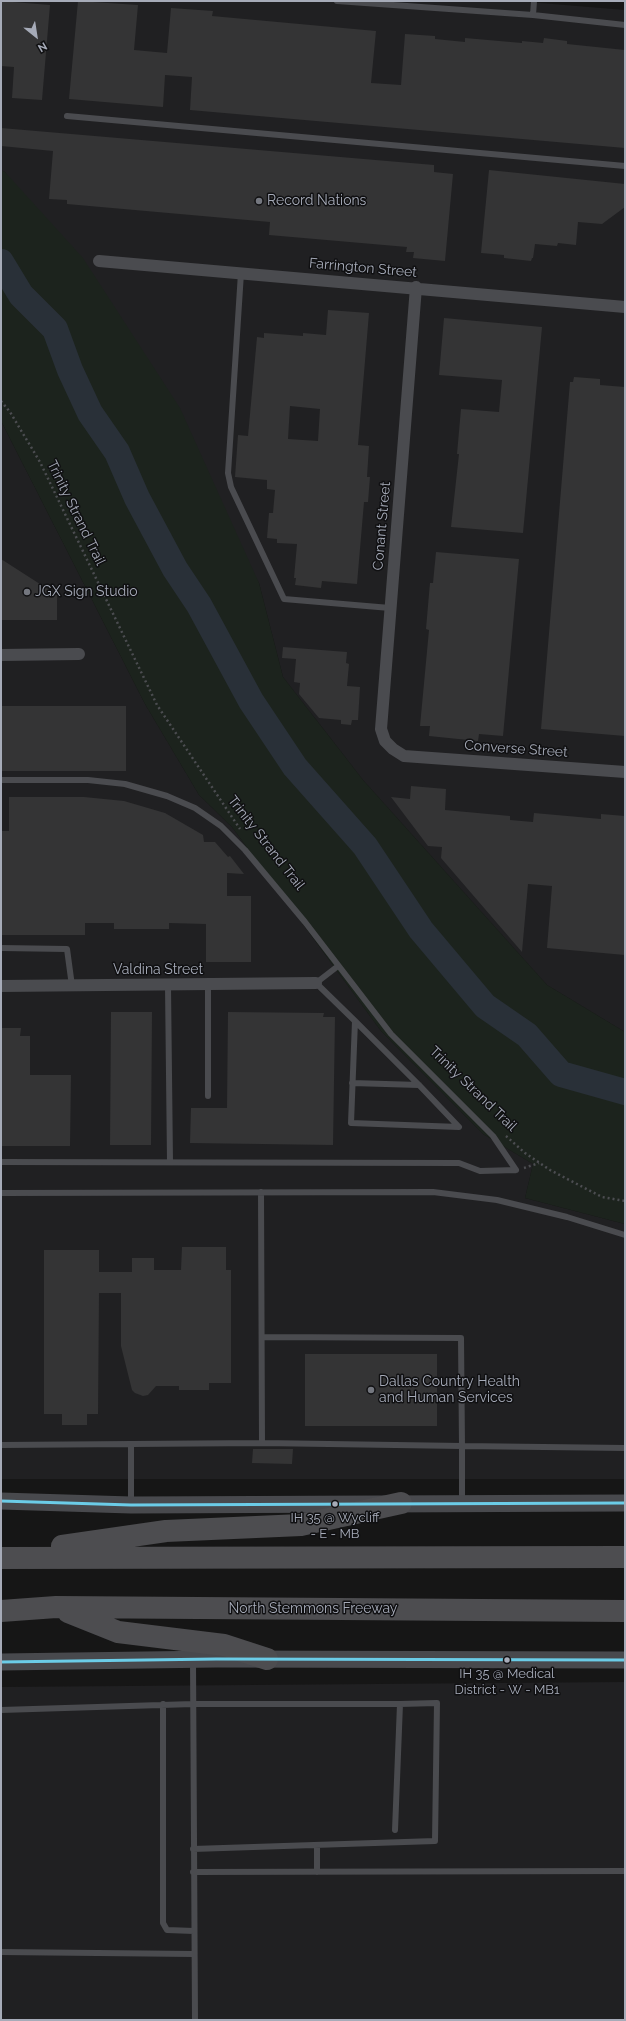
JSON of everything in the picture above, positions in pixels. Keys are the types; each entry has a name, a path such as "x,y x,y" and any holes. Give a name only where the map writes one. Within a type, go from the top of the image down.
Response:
{"highway":[{"path":"1,1557 166,1531 301,1525 401,1503"},
{"path":"1,1557 625,1556"},
{"path":"56,1607 118,1632 224,1645 267,1659"},
{"name":"North Stemmons Freeway","path":"1,1611 56,1607 625,1610"}],"main road":[{"path":"1,1502 131,1505 625,1503"},
{"path":"1,1662 267,1659 457,1661 625,1660"}],"street":[{"name":"Farrington Street","path":"99,261 625,306"},
{"name":"Conant Street","path":"404,756 392,749 385,741 381,729 416,287"},
{"path":"1,655 79,654"},
{"name":"Converse Street","path":"404,756 625,772"},
{"name":"Valdina Street","path":"1,986 168,986 316,983"}],"lane":[{"path":"337,1 533,15 625,25"},
{"path":"533,15 534,1"},
{"path":"67,116 625,166"},
{"path":"241,273 228,473 231,487 284,599 390,608"},
{"path":"1,780 88,780 125,784 167,796 195,808 221,826 245,850 391,1034 493,1136 516,1170"},
{"path":"1,948 67,948 72,986"},
{"path":"338,966 316,983 355,1021 419,1085 459,1127 351,1123 355,1021"},
{"path":"208,985 208,1096"},
{"path":"168,986 170,1162"},
{"path":"352,1083 419,1085"},
{"path":"1,1162 459,1163 480,1171 516,1170"},
{"path":"261,1192 262,1443"},
{"path":"1,1193 433,1192 460,1194 497,1200 560,1215 625,1235"},
{"path":"262,1337 461,1338 462,1504"},
{"path":"1,1445 262,1443 625,1448"},
{"path":"131,1444 131,1505"},
{"path":"193,1660 195,2020"},
{"path":"1,1710 163,1704 437,1703 435,1841 193,1849"},
{"path":"163,1704 163,1923 167,1930 194,1931"},
{"path":"395,1830 400,1704"},
{"path":"317,1845 317,1872"},
{"path":"193,1872 625,1871"},
{"path":"1,1952 194,1954"}],"path":[{"name":"Trinity Strand Trail","path":"1,401 10,412 40,462 157,705 242,832"},
{"name":"Trinity Strand Trail","path":"503,1132 525,1153 539,1163 579,1186 602,1197 625,1202"},
{"path":"516,1170 539,1163"}],"shaded area":[{"path":"1,1 517,1 625,10 625,1032 547,985 363,780 283,677 259,583 5,172 1,170"},
{"path":"1,170 5,172 83,258 180,408 259,583 283,677 363,780 547,985 625,1032 625,1224 525,1198 533,1164 483,1134 381,1031 232,827 199,795 145,704 1,421"},
{"path":"1,421 145,704 199,795 232,827 381,1031 483,1134 533,1164 525,1198 625,1224 625,1479 1,1479"},
{"path":"625,1682 625,2020 1,2020 1,1687"}],"building":[{"path":"1,1 50,5 42,100 12,98 14,67 1,66"},
{"path":"78,1 138,5 134,50 167,53 171,8 213,11 212,16 376,31 371,83 401,85 405,34 435,36 435,39 465,42 465,38 522,43 522,41 543,43 544,38 567,41 567,44 625,50 625,148 190,110 192,77 165,75 163,107 69,99"},
{"path":"1,128 434,165 434,172 453,174 445,261 413,258 414,252 406,252 407,247 269,235 270,222 67,204 67,200 49,199 53,151 1,146"},
{"path":"489,170 625,184 625,207 602,224 578,222 576,245 558,243 557,246 535,244 533,258 531,261 504,258 504,255 481,253"},
{"path":"328,310 369,313 358,445 369,446 367,477 370,477 368,502 364,502 357,584 322,581 321,588 295,585 296,578 294,578 297,544 277,543 277,539 267,538 269,513 273,513 275,490 267,489 267,480 235,477 238,435 248,436 257,337 264,338 264,333 303,336 303,333 326,335","holes":["290,406 320,409 318,441 288,439"]},
{"path":"444,318 542,327 523,533 451,527 459,454 457,454 461,409 499,412 502,380 439,375"},
{"path":"574,377 600,379 600,385 625,387 625,736 541,729 570,382 573,382"},
{"path":"436,552 519,559 503,736 479,734 478,741 429,736 430,726 420,726 429,630 426,629 430,583 433,583"},
{"name":"JGX Sign Studio","path":"1,559 57,595 57,620 1,620"},
{"path":"283,647 347,652 346,663 349,664 347,686 360,687 358,720 352,720 351,725 341,724 341,720 319,718 299,694 300,683 294,682 296,659 282,658"},
{"path":"1,706 126,706 126,771 1,771"},
{"path":"411,786 446,789 445,810 510,816 510,820 533,822 534,813 601,819 601,814 625,816 625,955 547,948 552,886 528,884 522,952 441,858 442,847 428,846 391,797 410,799"},
{"path":"9,797 84,797 124,801 165,813 203,835 204,842 215,842 228,857 230,856 244,874 227,873 227,896 251,896 251,962 206,962 206,924 169,923 169,929 114,929 114,923 85,923 85,935 1,935 1,831 9,831"},
{"path":"111,1012 152,1012 151,1145 110,1145"},
{"path":"228,1012 324,1013 323,1017 335,1017 333,1145 190,1143 191,1108 227,1108"},
{"path":"1,1028 21,1028 20,1036 30,1036 30,1075 71,1075 70,1146 1,1146"},
{"path":"182,1247 226,1247 226,1270 231,1270 231,1383 209,1383 209,1390 179,1390 179,1386 156,1386 148,1395 143,1396 135,1393 132,1390 121,1346 121,1293 99,1293 98,1414 87,1414 87,1425 62,1425 62,1414 44,1414 44,1250 99,1250 99,1272 132,1272 132,1258 154,1258 154,1270 181,1270"},
{"name":"Dallas Country Health and Human Services","path":"305,1354 437,1354 437,1426 305,1426"},
{"path":"253,1449 293,1449 292,1464 252,1463"}],"waterway":[{"path":"1,262 21,295 55,329 70,370 90,413 117,452 137,498 175,569 199,605 251,701 295,767 365,846 421,930 485,1006 527,1035 561,1074 625,1092"}],"transit line":[{"path":"1,1501 131,1505 625,1503"},
{"path":"1,1662 216,1659 625,1660"}],"place":[{"name":"Record Nations","path":"259,201"},
{"name":"JGX Sign Studio","path":"27,592"},
{"name":"Dallas Country Health and Human Services","path":"371,1390"},
{"name":"IH 35 @ Wycliff - E - MB","path":"335,1504"},
{"name":"IH 35 @ Medical District - W - MB1","path":"507,1660"}]}
